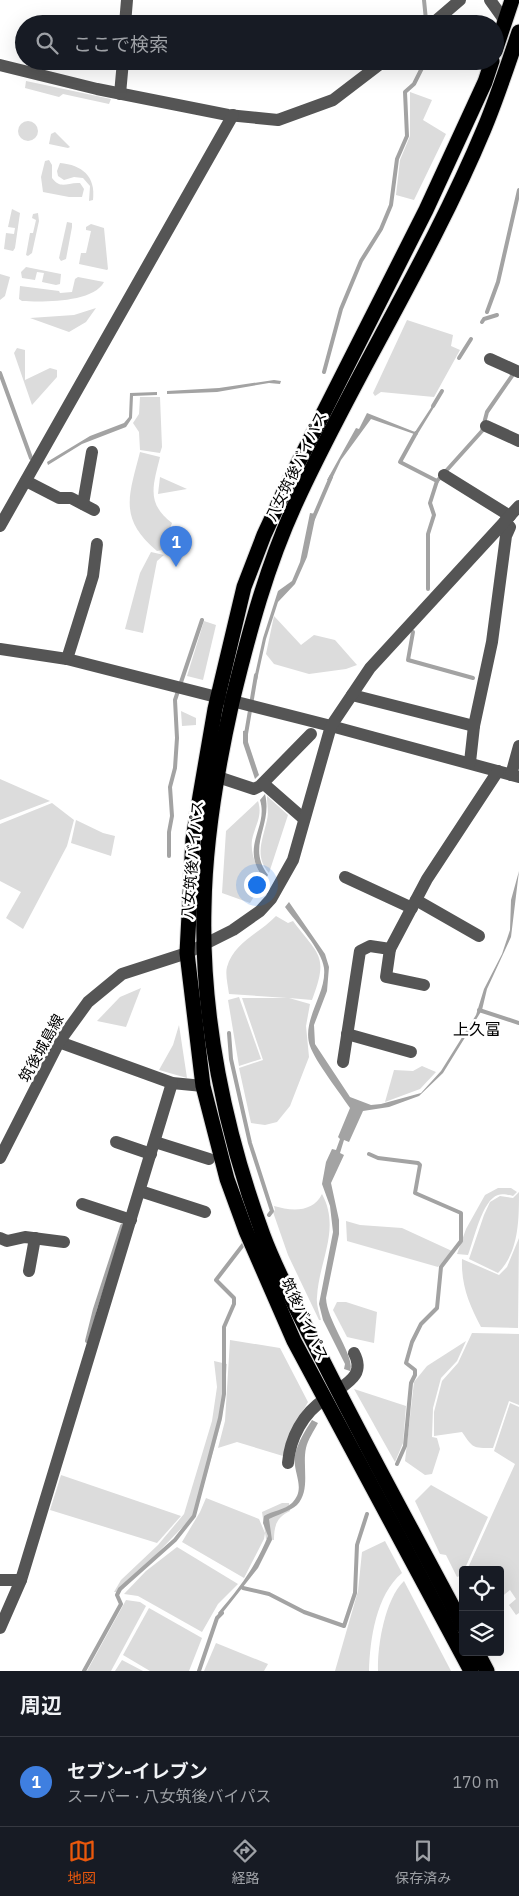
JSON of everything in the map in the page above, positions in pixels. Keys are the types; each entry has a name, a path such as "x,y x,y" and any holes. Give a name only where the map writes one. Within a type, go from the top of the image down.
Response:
{"highway":[{"path":"504,23 512,0"},
{"name":"八女筑後バイパス","path":"204,945 204,904 210,831 218,777 225,699 255,610 275,553 298,498 457,187 485,127 519,32"},
{"name":"八女筑後バイパス","path":"187,953 193,838 225,699 244,587 264,535 426,210 489,70"},
{"name":"筑後バイパス","path":"204,945 214,1048 233,1136 263,1235 338,1390 459,1618"},
{"name":"筑後バイパス","path":"187,953 203,1086 227,1179 246,1231 287,1328 471,1671"},
{"path":"287,1328 303,1320"},
{"path":"479,1656 487,1671"}],"street":[{"path":"126,15 127,0"},
{"path":"442,15 460,0"},
{"path":"490,0 501,15"},
{"path":"0,65 15,69"},
{"path":"21,70 120,94 233,115 278,120 332,100 372,70"},
{"path":"120,94 121,70"},
{"path":"0,526 233,115"},
{"path":"490,359 519,372"},
{"path":"486,426 519,441"},
{"path":"26,481 59,498 71,498 89,507 92,452"},
{"path":"444,475 511,523 506,536 492,642 474,726 470,762"},
{"name":"筑後城島線","path":"0,1158 59,1042 88,1002 122,974 187,953 233,930 260,911 271,899 293,860 331,726 370,668 511,523 519,506"},
{"path":"67,659 93,576 97,544"},
{"path":"0,649 67,659 470,762 515,776 519,746"},
{"path":"352,695 474,726"},
{"path":"218,777 254,789 264,784 311,734"},
{"path":"424,985 386,977 390,949 428,879 498,771"},
{"path":"264,784 304,819"},
{"path":"345,877 414,904 479,936"},
{"path":"343,1062 360,951 370,946 390,949"},
{"path":"347,1034 411,1052"},
{"path":"59,1042 172,1084 203,1086"},
{"path":"0,1628 21,1580 172,1084"},
{"path":"116,1142 209,1159"},
{"path":"140,1191 205,1212"},
{"path":"82,1204 131,1220"},
{"path":"0,1238 7,1241 25,1237 64,1242"},
{"path":"30,1271 35,1238"},
{"path":"338,1390 354,1378 357,1373 358,1366 354,1353"},
{"path":"288,1463 295,1434 312,1408 324,1399"},
{"path":"0,1580 21,1580"}],"shaded area":[{"path":"26,81 111,99 109,104 63,94 59,97 25,88"},
{"path":"410,92 432,100 423,120 446,134 414,200 396,195 400,160 410,136"},
{"path":"28,121 35,124 38,131 35,138 28,141 21,138 18,131 21,124"},
{"path":"55,132 70,147 49,144 51,134"},
{"path":"49,160 52,165 52,178 55,182 61,185 80,183 84,189 82,197 69,197 43,192 41,177 45,161"},
{"path":"60,163 75,166 86,173 92,184 93,200 89,201 90,186 83,178 74,177 64,180 58,176 57,171"},
{"path":"12,209 20,213 13,251 4,249 6,233 14,234 15,228 8,227"},
{"path":"38,213 39,221 32,253 28,256 26,255 30,233 33,233 36,220 32,218 33,214"},
{"path":"67,222 72,223 72,227 66,259 61,261 59,258"},
{"path":"91,224 104,228 107,270 79,264 81,253 86,253 91,231 86,230 86,227"},
{"path":"26,267 61,274 60,284 42,282 44,273 37,272 35,280 22,278 21,272"},
{"path":"0,274 10,277 5,296 0,300"},
{"path":"78,277 104,282 98,289 78,298 42,301 22,301 19,299 20,286 59,291 60,293 72,292 75,279"},
{"path":"96,308 86,322 69,332 30,318 74,315"},
{"path":"407,320 453,335 451,346 460,350 434,397 381,392 375,396 373,393"},
{"path":"17,348 25,350 25,380 50,368 57,370 57,377 32,405 14,353"},
{"path":"274,380 281,381 280,384 269,383 217,392 167,394 167,391 219,388"},
{"path":"157,392 157,395 133,396 132,418 126,427 82,444 48,465 47,462 90,436 124,423 129,417 130,393"},
{"path":"140,397 160,397 162,447 160,453 140,450 139,432 133,423 139,414"},
{"path":"434,403 436,404 417,435 371,419 341,460 331,481 327,480 356,428 359,429 367,413 415,432"},
{"path":"140,452 160,457 154,485 155,501 164,516 172,523 162,550 157,551 136,528 130,506 130,494"},
{"path":"160,477 187,489 158,494"},
{"path":"310,513 316,514 307,557 295,584 278,602 266,639 257,680 254,679 263,638 278,591 292,581 300,562"},
{"path":"151,552 164,555 157,561 143,633 125,629 140,573"},
{"path":"274,616 301,645 314,635 335,640 357,665 346,669 309,674 274,664 266,654"},
{"path":"204,621 216,625 203,680 187,676"},
{"path":"181,711 196,718 196,725 182,726"},
{"path":"248,730 248,742 259,775 255,779 243,743 243,731"},
{"path":"0,779 50,801 0,820"},
{"path":"265,794 266,816 259,845 259,855 268,875 265,880 257,868 254,848 261,820 260,800"},
{"path":"267,796 288,815 269,873 264,867 261,854 268,817"},
{"path":"258,801 260,811 252,840 252,851 263,882 250,903 222,893 226,831"},
{"path":"52,803 74,820 67,846 23,929 6,918 21,892 0,881 0,824"},
{"path":"76,820 103,833 115,836 111,856 71,843"},
{"path":"519,871 511,937 487,989 482,1010 443,1073 419,1096 389,1107 363,1111 349,1142 344,1140 340,1153 344,1155 331,1183 339,1220 339,1234 326,1298 331,1318 349,1357 350,1371 344,1369 345,1364 323,1320 319,1304 333,1232 330,1206 322,1184 326,1162 332,1149 336,1150 340,1139 338,1137 350,1108 322,1068 310,1046 309,1026 322,988 324,968 314,945 285,907 289,902 325,954 329,967 327,991 314,1025 315,1044 350,1097 371,1105 381,1104 421,1093 441,1071 476,1015 484,989 502,954 510,930 511,900"},
{"path":"276,916 288,923 293,921 309,942 319,957 320,974 312,1000 289,998 310,1004 306,1026 309,1057 290,1106 277,1122 265,1125 251,1123 239,1068 263,1060 242,998 287,998 229,994 226,970 230,958 241,944"},
{"path":"141,988 126,1027 97,1021 120,997"},
{"path":"239,997 261,1059 239,1066 228,1000"},
{"path":"179,1025 187,1078 159,1070 173,1045"},
{"path":"422,1066 436,1072 420,1089 385,1102 394,1070 413,1071"},
{"path":"498,1188 511,1188 517,1192 513,1196 501,1194 492,1198 479,1221 468,1255 457,1254 466,1229 485,1195"},
{"path":"519,1192 519,1214 514,1246 505,1265 498,1273 469,1259 490,1202 500,1196 513,1198"},
{"path":"322,1194 330,1220 317,1297 321,1320 319,1320 288,1255 273,1212 275,1210 274,1206 287,1209 301,1209 313,1205"},
{"path":"346,1221 360,1225 402,1228 452,1251 438,1267 347,1241"},
{"path":"519,1238 518,1328 481,1327 467,1294 463,1277 462,1259 499,1275 507,1267"},
{"path":"337,1302 346,1302 377,1312 374,1343 347,1337 333,1310"},
{"path":"472,1333 519,1334 519,1405 509,1401 493,1448 474,1446 462,1432 434,1436 434,1412 442,1381 458,1363"},
{"path":"230,1340 280,1348 308,1402 294,1427 283,1456 237,1442 218,1448 225,1421"},
{"path":"466,1341 457,1361 441,1378 433,1408 432,1437 437,1438 440,1449 432,1474 425,1475 405,1461 414,1382 427,1366"},
{"path":"214,1361 227,1364 222,1419 196,1513 120,1592 114,1592 121,1580 158,1545 184,1514 212,1421 217,1387"},
{"path":"354,1389 406,1406 403,1443 395,1462"},
{"path":"510,1403 519,1407 519,1613 516,1615 509,1605 516,1599 510,1590 504,1595 504,1566 469,1566 515,1464 494,1451"},
{"path":"312,1420 318,1423 306,1448 305,1485 301,1499 294,1507 269,1519 272,1540 258,1568 220,1616 218,1613 246,1577 268,1536 263,1523 264,1516 286,1507 296,1497 299,1486 295,1468 295,1455 304,1432"},
{"path":"61,1475 181,1516 157,1543 50,1510"},
{"path":"431,1485 488,1517 466,1566 459,1566 459,1576 457,1577 446,1555 440,1554 415,1501"},
{"path":"206,1498 259,1519 265,1533 264,1539 244,1578 182,1542"},
{"path":"282,1503 289,1503 290,1511 277,1522 274,1540 266,1539 262,1512"},
{"path":"385,1541 402,1573 393,1582 380,1605 373,1632 369,1671 335,1671 358,1591 362,1552"},
{"path":"177,1547 238,1584 218,1604 202,1632 138,1596 124,1594 146,1571"},
{"path":"404,1581 451,1671 378,1671 383,1623 397,1589"},
{"path":"126,1600 140,1602 146,1606 111,1671 87,1671"},
{"path":"149,1608 202,1638 189,1671 150,1671 123,1655"},
{"path":"216,1643 268,1664 264,1671 204,1671"},
{"path":"122,1660 143,1671 115,1671"}],"waterway":[{"path":"424,0 426,15"},
{"path":"324,372 341,309 361,261 381,229 391,205 397,159 407,136 405,92 414,84 421,70"},
{"path":"487,312 498,282 519,190"},
{"path":"482,322 484,319 497,315"},
{"path":"459,358 471,339"},
{"path":"0,373 31,458"},
{"path":"428,589 428,534 434,515 430,503 437,481 482,431 487,412 514,373"},
{"path":"433,406 442,391"},
{"path":"416,433 400,462 437,481"},
{"path":"313,519 331,477"},
{"path":"169,856 169,832 172,816 170,787 175,768 177,738 175,700 202,620"},
{"path":"413,632 408,660 473,678"},
{"path":"246,734 256,675"},
{"path":"479,1010 519,1023"},
{"path":"229,1033 231,1059 250,1143 272,1211 269,1215"},
{"path":"369,1154 378,1158 418,1163 420,1165 415,1193 461,1213 461,1241 441,1267 437,1308 421,1324 412,1342 406,1363 415,1370 415,1375 411,1383 405,1446 397,1464"},
{"path":"87,1341 95,1309 122,1226"},
{"path":"84,1671 121,1604 117,1595 120,1589 175,1540 194,1516 220,1418 224,1394 224,1327 234,1304 234,1298 216,1280 246,1241"},
{"path":"243,1588 269,1594 304,1612 344,1626 355,1593 357,1545 367,1514"},
{"path":"199,1671 217,1618 222,1613"}],"place":[{"name":"セブン-イレブン","path":"176,567"}],"district":[{"name":"上久富","path":"477,1029"}]}
